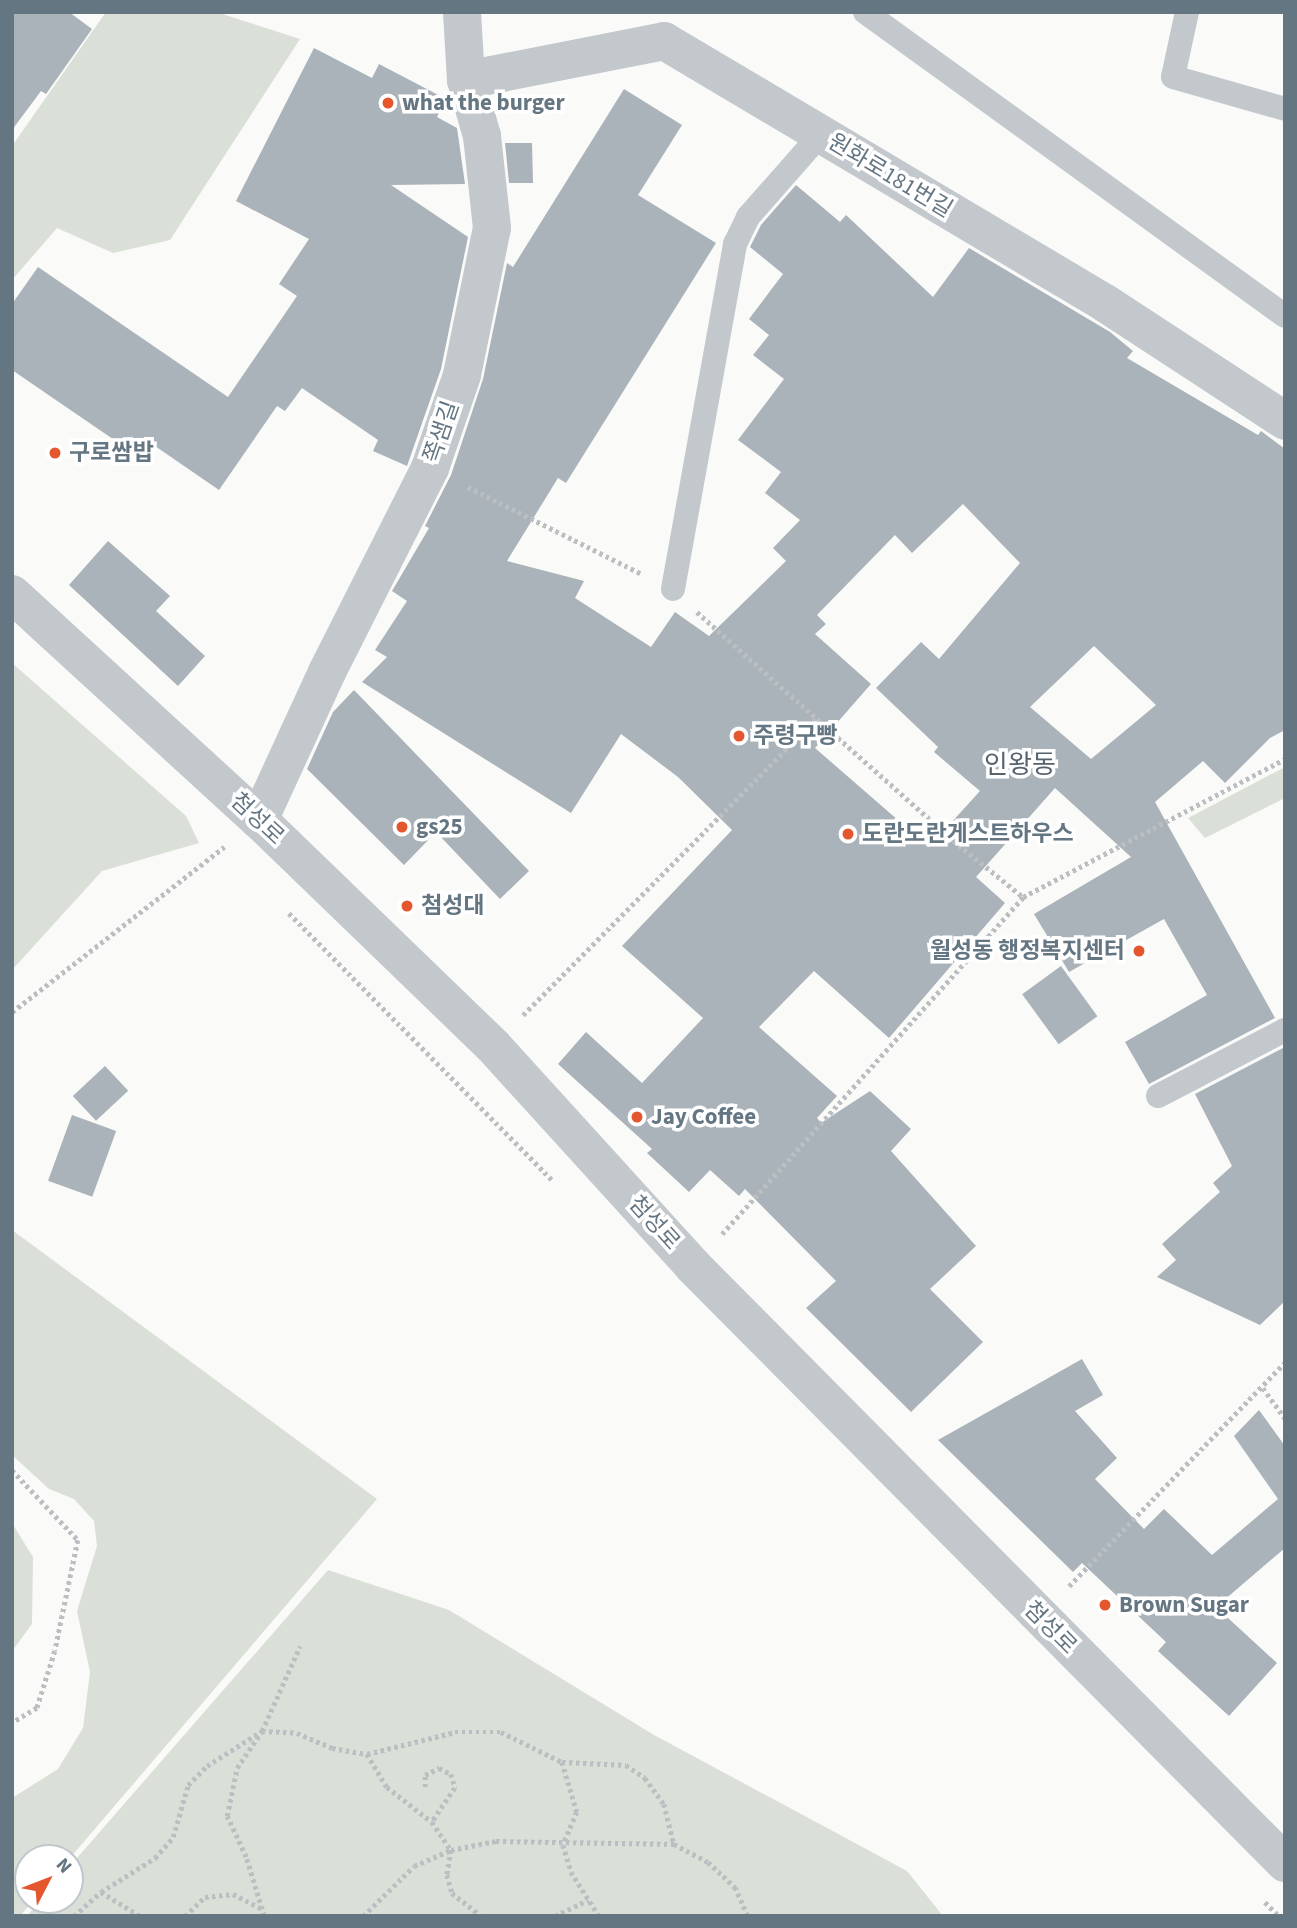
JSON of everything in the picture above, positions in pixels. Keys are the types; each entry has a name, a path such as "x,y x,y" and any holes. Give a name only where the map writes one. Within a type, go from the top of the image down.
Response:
{"street":[{"name":"쪽샘길","path":"259,820 327,672 430,468 462,375 492,228 482,136 466,80 462,12"},
{"name":"원화로181번길","path":"466,80 664,41 1105,303 1285,421"},
{"name":"첨성로","path":"12,594 259,820 493,1046 693,1266 1285,1863"}],"lane":[{"path":"865,12 1285,316"},
{"path":"1187,12 1173,77 1285,109"},
{"path":"673,589 735,244 748,217 820,135"},
{"path":"1158,1096 1285,1030"}],"path":[{"path":"430,468 673,589 948,836 1023,897"},
{"path":"493,1046 818,717"},
{"path":"693,1266 1023,897 1285,759"},
{"path":"12,1012 34,999 259,820"},
{"path":"1039,1617 1263,1388 1285,1362"},
{"path":"1263,1388 1285,1418"},
{"path":"12,1470 78,1540 55,1651 37,1708 12,1723"},
{"path":"264,1916 227,1816 237,1768 262,1731 300,1646"},
{"path":"74,1916 100,1892 155,1858 173,1837 188,1785 207,1766 262,1731 297,1733 332,1748 367,1754 455,1732 500,1732 562,1762 626,1765 645,1778 664,1804 674,1844"},
{"path":"367,1754 387,1787 432,1822 451,1850 447,1875 452,1893 481,1916"},
{"path":"562,1762 577,1812 563,1845 571,1872 599,1916"},
{"path":"425,1787 425,1775 439,1768 452,1774 456,1788 432,1822"},
{"path":"363,1916 414,1866 451,1850 496,1841 563,1845 674,1844 708,1862 735,1886 748,1916"},
{"path":"100,1892 140,1916"},
{"path":"185,1916 205,1897 233,1895 263,1909"},
{"path":"555,1916 588,1900"}],"shaded area":[{"path":"106,12 216,12 300,39 170,240 113,253 57,228 12,280 12,146"},
{"path":"12,663 186,816 199,843 102,871 12,970"},
{"path":"1285,767 1285,798 1205,838 1188,818"},
{"path":"12,1230 377,1499 82,1844 14,1844 14,1914 22,1914 20,1916 12,1916 12,1798 58,1769 83,1728 90,1672 77,1611 97,1546 94,1521 74,1499 49,1489 12,1455"},
{"path":"12,1523 33,1557 32,1624 12,1651"},
{"path":"328,1570 449,1610 654,1735 907,1871 943,1916 27,1916 84,1914 84,1850"}],"building":[{"path":"12,12 69,12 92,29 46,94 41,91 12,130"},
{"path":"314,48 372,78 379,64 446,99 437,117 457,128 465,184 391,185 468,237 441,369 407,466 373,451 378,440 302,388 285,411 277,406 219,490 155,446 145,461 12,370 12,304 38,267 228,397 297,296 279,284 309,239 236,201"},
{"path":"624,89 682,125 638,195 716,243 566,483 558,478 507,561 584,581 575,598 651,647 675,612 709,636 786,561 773,548 800,520 765,493 781,472 738,440 784,379 753,355 769,335 749,319 783,274 750,247 761,225 796,185 840,222 846,215 933,297 969,248 1110,332 1133,351 1127,358 1258,435 1261,431 1285,449 1285,730 1270,738 1225,783 1203,761 1155,802 1275,1018 1149,1084 1125,1042 1207,995 1164,919 1069,972 1034,914 1131,857 1055,788 976,877 1005,903 889,1038 814,971 759,1027 837,1096 817,1118 821,1123 870,1091 911,1129 891,1151 976,1246 930,1289 983,1342 911,1412 806,1308 836,1281 745,1189 739,1196 710,1170 689,1192 647,1153 652,1149 558,1064 586,1032 642,1083 703,1018 622,946 732,830 678,777 621,734 571,813 362,682 387,657 375,650 407,601 392,591 429,528 425,526 451,475 483,379 507,263 513,267","holes":["963,504 1020,563 939,659 921,642 876,688 938,747 934,752 980,791 929,847 815,748 871,684 815,634 826,624 817,615 895,535 912,553","1094,646 1156,705 1091,759 1030,707"]},
{"path":"505,143 532,143 533,183 509,183"},
{"path":"108,541 170,596 156,611 205,656 178,686 69,585"},
{"path":"354,690 529,871 500,899 436,832 404,865 307,769 333,712"},
{"path":"1061,966 1097,1016 1059,1044 1022,994"},
{"path":"1285,1047 1285,1301 1260,1325 1157,1277 1176,1260 1162,1244 1220,1192 1213,1183 1232,1166 1195,1094"},
{"path":"105,1066 128,1091 96,1121 73,1096"},
{"path":"72,1115 116,1131 92,1197 48,1181"},
{"path":"1082,1359 1103,1395 1075,1411 1117,1458 1095,1479 1144,1529 1164,1509 1212,1555 1278,1499 1234,1436 1259,1410 1285,1446 1285,1548 1216,1607 1277,1663 1229,1716 1158,1651 1166,1642 1082,1563 1073,1572 938,1440"}],"place":[{"name":"what the burger","path":"388,103"},
{"name":"구로쌈밥","path":"55,453"},
{"name":"주령구빵","path":"739,736"},
{"name":"gs25","path":"402,827"},
{"name":"도란도란게스트하우스","path":"848,834"},
{"name":"첨성대","path":"407,906"},
{"name":"월성동 행정복지센터","path":"1139,951"},
{"name":"Jay Coffee","path":"637,1117"},
{"name":"Brown Sugar","path":"1105,1605"}],"district":[{"name":"인왕동","path":"1020,765"}]}
